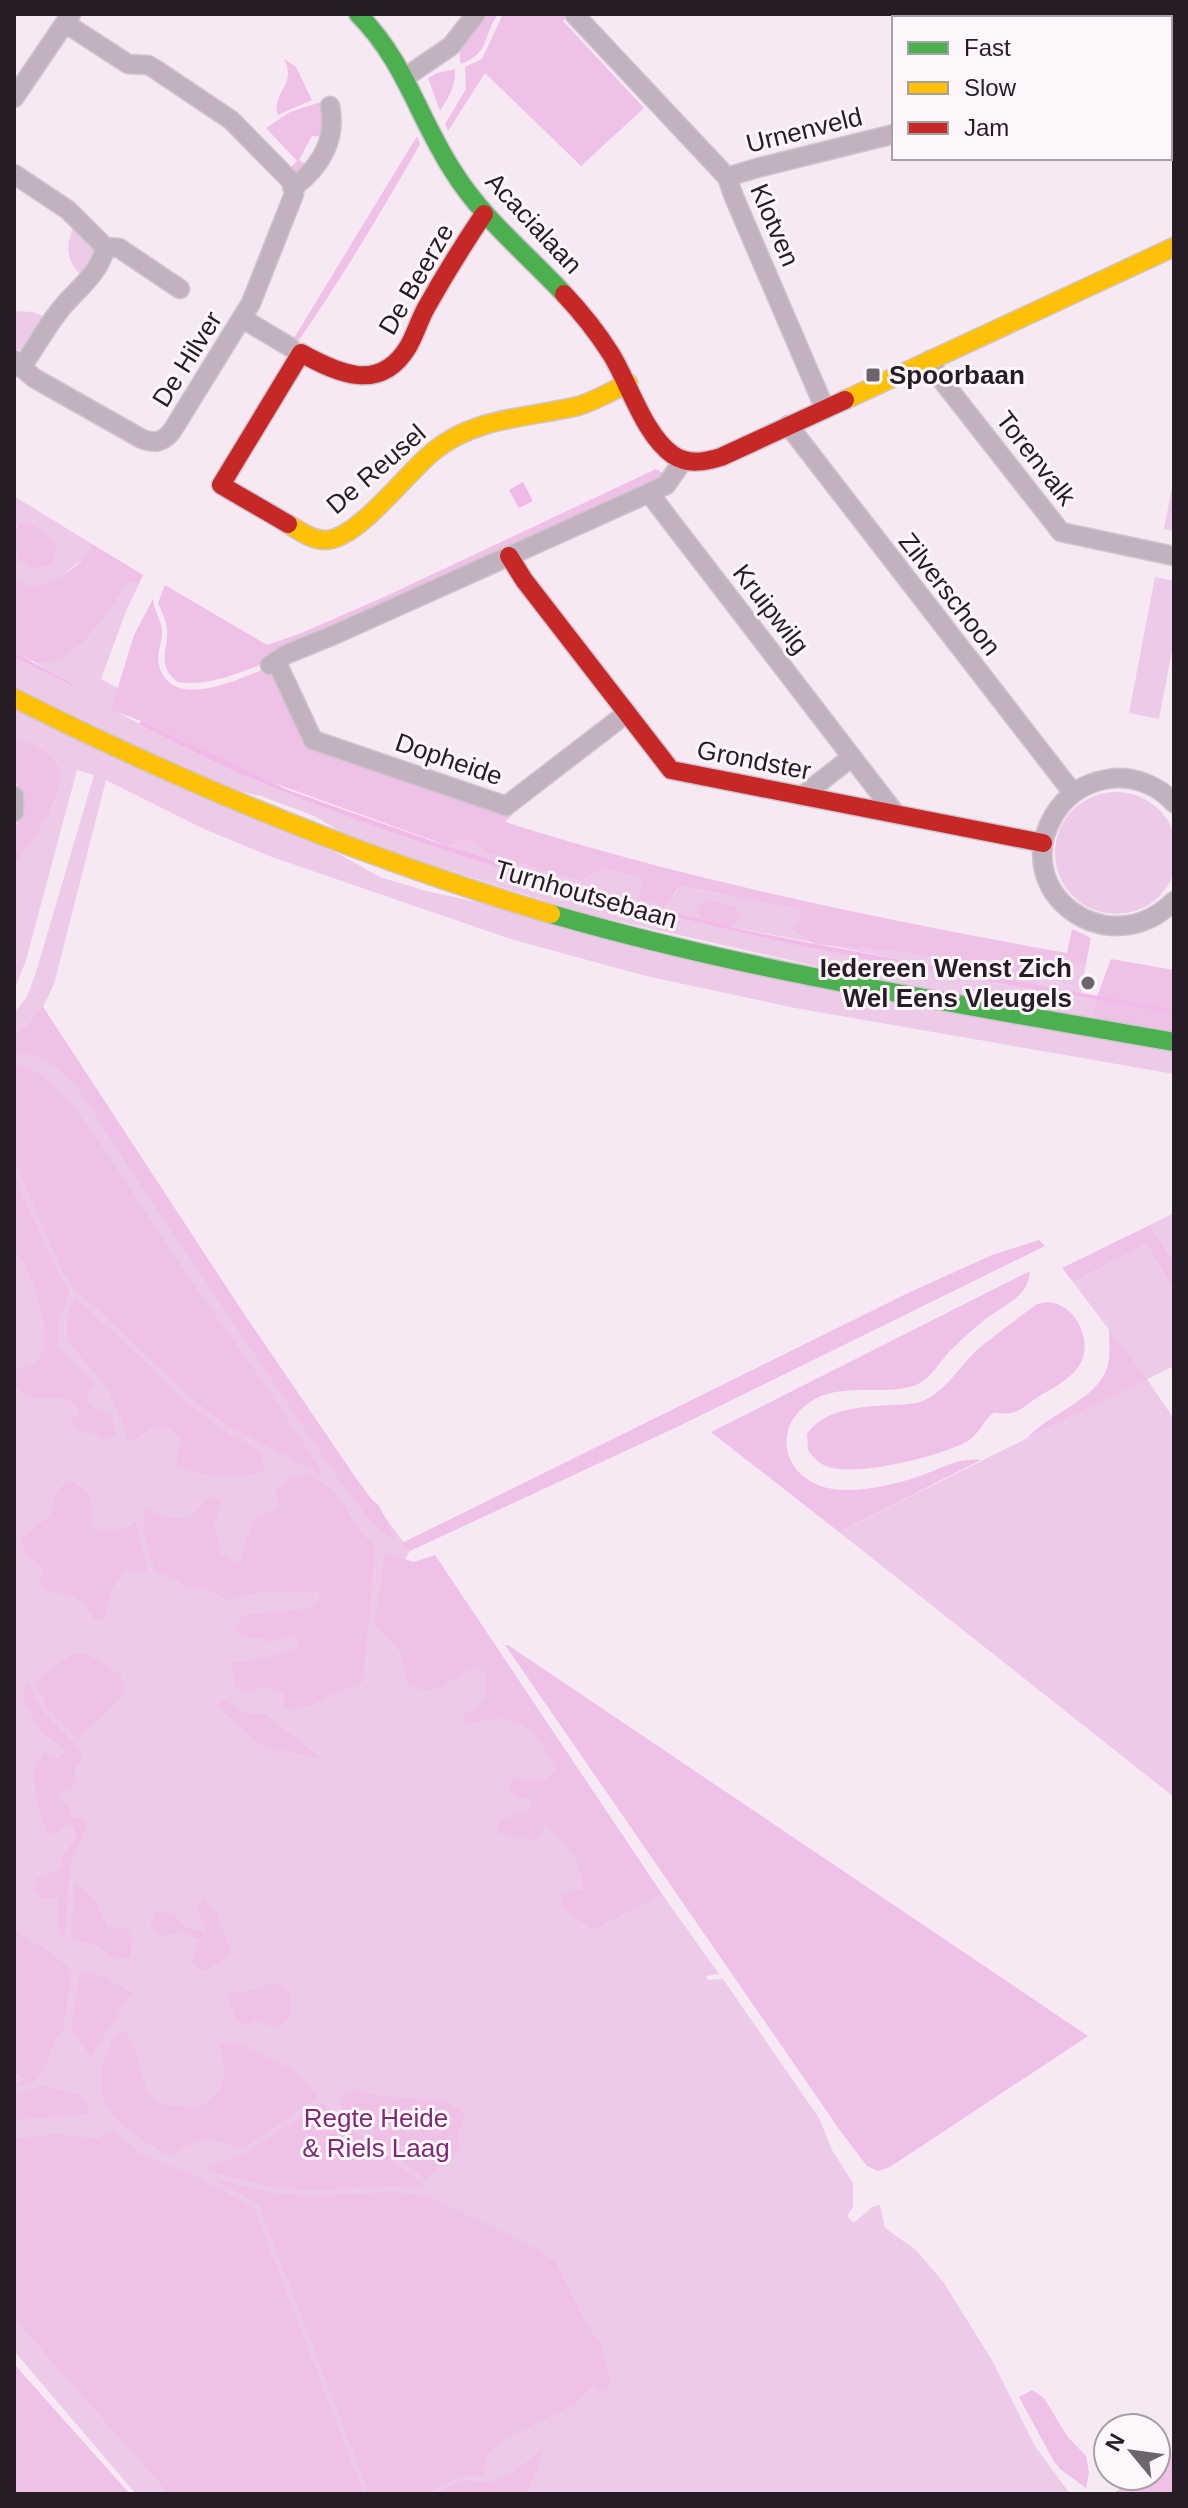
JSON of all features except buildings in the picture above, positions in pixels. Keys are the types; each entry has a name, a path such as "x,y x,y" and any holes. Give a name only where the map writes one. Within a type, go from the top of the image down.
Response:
{"street":[{"name":"Acacialaan","path":"358,14 390,49 407,76 441,153 484,214 576,305 597,332 663,447 683,461"},
{"path":"407,76 451,46 476,14"},
{"name":"Klotven","path":"575,15 727,177 825,409"},
{"path":"14,98 68,18 128,64 148,65 231,120 294,187"},
{"name":"De Hilver","path":"18,364 47,386 138,437 157,442 172,431 243,319 294,194 294,187 314,169 328,145 332,119 330,106"},
{"name":"Urnenveld","path":"727,177 892,134"},
{"path":"14,174 68,210 105,247 119,248 180,289"},
{"name":"De Beerze","path":"296,350 345,375 367,376 389,368 407,349 419,321 484,214"},
{"path":"18,364 86,282 105,247"},
{"path":"509,556 666,485 683,461 708,461 1174,247"},
{"path":"243,319 296,350"},
{"name":"De Reusel","path":"296,350 221,485 303,534 321,540 335,538 361,521 392,495 433,451 466,430 581,405 628,383"},
{"name":"Torenvalk","path":"930,360 937,374 1061,532 1174,556"},
{"name":"Zilverschoon","path":"788,425 1073,793"},
{"name":"Kruipwilg","path":"649,493 895,813"},
{"name":"Dopheide","path":"509,556 273,663 313,740 506,806 627,713"},
{"name":"Grondster","path":"509,556 524,580 671,770 1043,843"},
{"name":"Turnhoutsebaan","path":"14,698 116,749 249,808 357,851 567,918 679,947 812,976 1174,1042"},
{"path":"802,796 852,757"},
{"path":"1174,803 1159,790 1130,779 1095,781 1073,793 1057,810 1048,824 1042,860 1046,877 1056,894 1068,909 1090,922 1110,927 1131,926 1148,921 1174,901"},
{"path":"14,796 14,812"}],"green space":[{"path":"485,14 498,14 482,49 461,64 463,44"},
{"path":"503,14 570,14 563,21 644,108 581,166 485,73 448,131 445,124 466,89 465,67 482,59"},
{"path":"284,59 296,67 312,100 278,115 278,101 288,76"},
{"path":"455,69 453,86 440,111 428,78"},
{"path":"324,101 327,137 312,136 299,160 309,167 296,172 288,170 297,161 266,128 290,112"},
{"path":"417,136 420,144 390,196 295,346 291,343"},
{"path":"75,224 99,249 83,277 73,265 68,252"},
{"path":"14,311 33,312 49,318 27,349 14,350"},
{"path":"656,469 667,475 269,662 224,678 190,683 178,682 167,669 167,628 158,603 165,585 267,645 384,597"},
{"path":"1174,477 1174,531 1164,529"},
{"path":"14,496 92,544 88,555 50,583 31,587 14,578 14,538 20,559 18,523 14,532"},
{"path":"28,522 47,535 57,549 51,565 33,568 19,560 14,538 18,523"},
{"path":"92,544 143,575 139,584 129,582 90,634 65,655 51,661 37,662 14,652 14,578 31,587 49,581 82,560"},
{"path":"1155,577 1174,581 1174,640 1159,719 1129,713"},
{"path":"129,582 139,584 101,679 118,688 112,710 257,781 431,845 585,893 816,947 1096,1000 1092,1019 878,980 582,913 355,840 314,816 261,796 225,788 14,687 14,657 74,687 34,662 49,660 77,645 100,621"},
{"path":"153,599 162,629 159,666 167,680 178,687 193,690 209,688 270,667 308,744 513,814 505,822 714,880 996,940 1067,953 1072,929 1091,938 1086,963 1042,961 1029,973 1019,977 916,954 815,944 791,929 801,916 799,909 680,886 665,906 639,900 642,877 605,869 578,881 489,854 465,839 448,846 260,778 141,721 111,710 134,635"},
{"name":"Regte Heide & Riels Laag","path":"14,708 337,853 380,877 426,891 1174,1051 1174,1074 795,1008 646,976 514,940 272,857 204,829 106,780 54,984 43,1007 241,1309 410,1551 398,1570 429,1574 653,1898 662,1894 719,1974 706,1976 708,1980 723,1979 819,2118 832,2150 853,2183 853,2207 847,2216 854,2223 872,2207 880,2205 885,2228 916,2250 944,2283 993,2362 1035,2446 1070,2494 136,2494 14,2351 14,1037 24,1032 38,1013 14,1034 14,1013 27,997 37,969 94,775 77,770 26,960 14,991 14,867 55,802 57,763 51,756 14,736"},
{"path":"14,736 48,754 56,762 60,774 55,801 14,867 14,836 19,811 14,777"},
{"path":"1116,792 1139,796 1159,810 1173,830 1177,853 1173,876 1159,896 1139,910 1116,914 1093,910 1073,896 1059,876 1055,853 1059,830 1073,810 1093,796"},
{"path":"465,839 489,854 578,881 605,869 643,877 640,900 675,894 680,886 799,909 814,943 732,927 742,917 736,906 712,900 697,907 702,920 611,897 448,846"},
{"path":"712,900 736,906 742,917 732,927 702,920 696,907"},
{"path":"826,945 916,954 1029,973 1042,961 1086,963 1081,994"},
{"path":"1111,959 1174,970 1174,1033 1092,1019"},
{"path":"43,1007 240,1309 367,1495 379,1506 397,1542 372,1523 337,1477 76,1085 58,1068 33,1055 14,1055 14,1034"},
{"path":"14,1065 34,1070 67,1097 272,1395 324,1476 224,1423 181,1390 75,1290 63,1273 14,1160"},
{"path":"14,1176 60,1277 70,1292 58,1321 58,1346 94,1384 89,1390 88,1402 111,1415 117,1434 105,1441 94,1433 83,1433 70,1425 73,1418 81,1413 75,1405 62,1398 23,1394 14,1384 14,1369 32,1366 42,1353 45,1340 42,1313 33,1283 14,1250"},
{"path":"1174,1213 1174,1263 1150,1225"},
{"path":"1150,1225 1174,1263 1174,1290 1146,1244 1073,1282 1062,1268"},
{"path":"1039,1240 1045,1246 677,1427 410,1551 402,1543 908,1293 992,1255"},
{"path":"1146,1244 1174,1290 1174,1366 1147,1379 1174,1419 1174,1797 839,1532 1146,1379 1073,1282"},
{"path":"1030,1271 1021,1293 968,1334 921,1382 891,1390 835,1392 810,1402 797,1414 786,1440 788,1454 804,1477 833,1489 879,1487 958,1462 981,1460 839,1532 711,1432"},
{"path":"75,1298 178,1395 221,1430 259,1451 265,1471 243,1476 220,1476 186,1469 176,1464 181,1438 168,1428 149,1429 139,1438 128,1440 104,1383 69,1340 67,1320"},
{"path":"1047,1302 1062,1306 1074,1316 1084,1340 1084,1352 1081,1362 1068,1378 1022,1408 1009,1414 993,1413 972,1438 955,1447 898,1464 840,1469 826,1466 808,1450 807,1434 829,1416 857,1408 917,1403 927,1399 950,1381 984,1344 1037,1304"},
{"path":"1109,1330 1147,1379 1027,1438 1102,1379 1109,1359"},
{"path":"306,1474 339,1497 358,1528 374,1544 374,1562 363,1682 295,1710 284,1706 283,1694 274,1689 263,1688 250,1693 235,1686 231,1662 256,1660 297,1650 300,1640 292,1636 271,1642 242,1637 235,1628 243,1615 312,1608 321,1597 317,1592 272,1592 228,1600 207,1589 189,1588 172,1577 155,1572 145,1536 143,1509 172,1518 189,1519 210,1497 221,1503 214,1526 221,1554 239,1564 253,1519 280,1508 275,1491 290,1478"},
{"path":"69,1479 91,1495 92,1529 125,1529 136,1522 147,1572 124,1571 112,1589 104,1620 95,1620 76,1598 48,1592 39,1582 44,1569 27,1554 21,1540 50,1515 56,1492"},
{"path":"385,1553 414,1562 435,1555 662,1894 593,1930 560,1906 562,1893 584,1890 576,1860 562,1840 546,1825 537,1840 496,1832 506,1818 532,1808 530,1798 519,1799 508,1792 514,1779 547,1779 556,1770 540,1742 523,1725 500,1719 467,1724 462,1715 484,1700 487,1689 485,1674 476,1667 438,1688 409,1686 400,1652 374,1625"},
{"path":"505,1645 1088,2036 890,2167 878,2171 867,2166"},
{"path":"87,1654 120,1674 126,1692 78,1739 48,1709 35,1681 71,1655"},
{"path":"27,1682 44,1712 76,1746 83,1760 74,1769 76,1780 73,1788 62,1791 59,1798 68,1807 71,1818 81,1818 87,1823 71,1863 64,1939 58,1927 58,1899 41,1898 34,1890 37,1878 59,1870 63,1856 77,1836 73,1827 65,1824 56,1834 47,1832 34,1781 36,1764 44,1753 58,1758 66,1750 41,1733 22,1697"},
{"path":"223,1700 250,1715 265,1714 322,1759 262,1746 218,1707"},
{"path":"75,1884 92,1898 108,1927 126,1927 132,1938 130,1957 113,1959 94,1945 71,1941"},
{"path":"203,1900 216,1912 232,1954 204,1971 191,1963 200,1939 179,1932 161,1936 150,1925 157,1910 173,1913 186,1927 207,1933 197,1907"},
{"path":"14,1931 53,1954 72,1973 63,2030 54,2041 44,2070 35,2082 17,2086 24,2079 18,2074 14,2075"},
{"path":"80,1974 100,1975 132,1992 91,2057 71,2030"},
{"path":"270,1982 285,1986 291,1999 291,2016 278,2029 255,2020 247,2025 238,2020 227,1993 260,1990"},
{"path":"120,2029 134,2046 149,2093 165,2105 198,2107 214,2097 222,2084 224,2072 219,2042 242,2045 293,2069 318,2097 242,2149 204,2140 170,2156 131,2132 117,2119 101,2090 101,2072 107,2052"},
{"path":"44,2086 81,2095 91,2114 14,2120 14,2095"},
{"path":"353,2090 382,2096 444,2101 466,2114 457,2136 460,2151 439,2165 426,2180 356,2123 339,2103 342,2095"},
{"path":"323,2103 429,2190 386,2186 298,2190 203,2169 246,2153"},
{"path":"107,2131 115,2132 140,2153 192,2174 254,2208 364,2494 169,2494 14,2318 14,2139 56,2134 97,2139"},
{"path":"217,2179 273,2193 310,2196 394,2192 429,2196 542,2252 556,2263 587,2325 602,2346 610,2378 607,2393 593,2385 575,2404 504,2439 488,2454 482,2476 461,2476 427,2494 369,2494 258,2203"},
{"path":"14,2364 130,2494 14,2494"},
{"path":"1032,2390 1044,2398 1067,2436 1086,2456 1089,2473 1086,2488 1053,2460 1019,2397"},
{"path":"542,2449 539,2465 525,2494 435,2494 462,2480 491,2483 514,2472"},
{"path":"1174,2452 1174,2494 1112,2494 1172,2492"}],"shaded area":[{"path":"523,482 533,501 519,508 509,490"},
{"path":"14,652 74,685 74,687 14,657"},
{"path":"141,721 288,790 432,841 608,896 744,930 1174,1010 1174,1013 823,950 571,889 436,847 303,799 214,761 139,724"}],"traffic: fast":[{"path":"358,14 388,51 441,151 465,188 491,220 564,294"},
{"path":"551,914 782,971 1174,1042"}],"traffic: slow":[{"path":"845,400 1174,247"},
{"path":"288,524 316,539 340,536 368,516 424,460 450,440 484,425 578,406 628,383"},
{"path":"14,698 145,761 278,818 413,869 551,914"}],"traffic: jam":[{"path":"288,524 221,485 301,353 330,367 358,375 372,375 397,361 484,214"},
{"path":"564,294 611,354 654,435 679,458 697,462 721,457 845,400"},
{"path":"509,556 524,580 671,770 1043,843"}],"place":[{"name":"Spoorbaan","path":"873,375"},
{"name":"Iedereen Wenst Zich Wel Eens Vleugels","path":"1088,983"}]}
